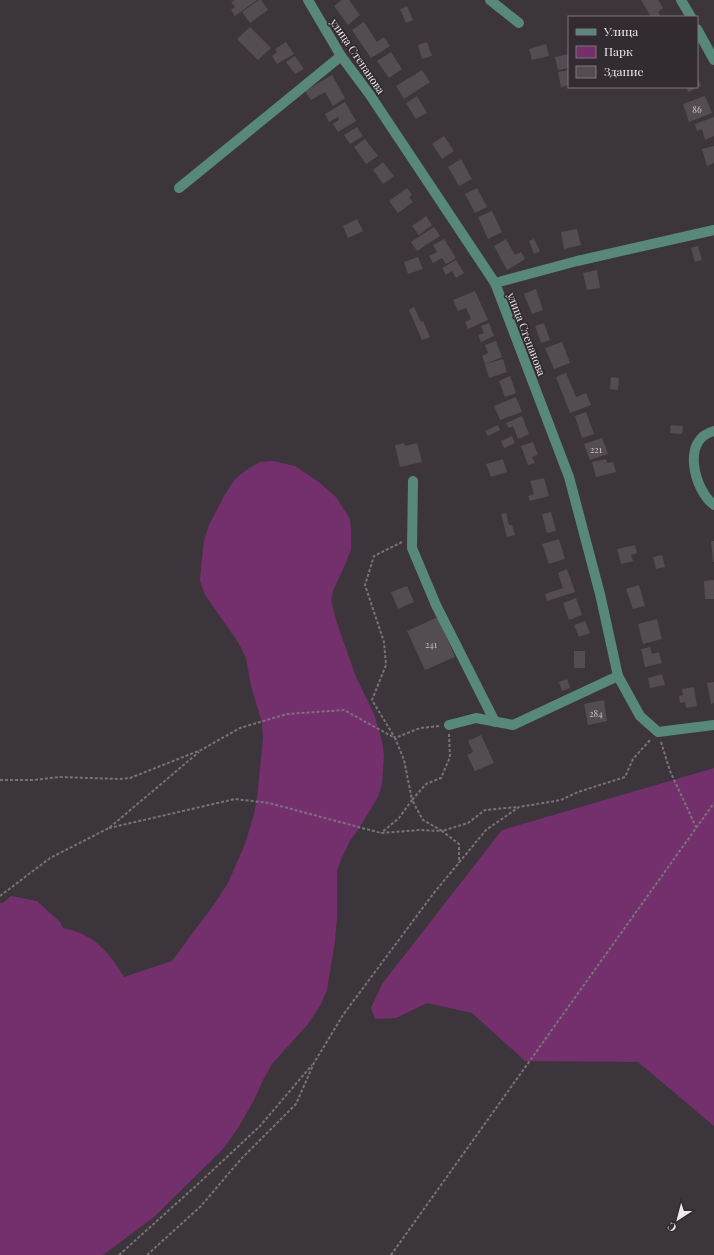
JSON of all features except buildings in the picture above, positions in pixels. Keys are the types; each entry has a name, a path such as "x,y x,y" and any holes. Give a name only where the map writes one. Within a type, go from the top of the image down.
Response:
{"street":[{"name":"улица Степанова","path":"308,0 341,56 370,95 495,283 569,477 600,594 618,676 640,716 658,732"},
{"path":"490,0 518,23"},
{"path":"681,0 690,16"},
{"path":"698,31 714,60"},
{"path":"179,188 341,56"},
{"path":"495,283 577,261 714,230"},
{"path":"714,431 708,432 699,440 694,453 694,468 699,484 708,500 714,505"},
{"path":"413,481 412,548 436,605 495,722"},
{"path":"449,725 476,718 513,725 618,676"},
{"path":"658,732 714,725"}],"path":[{"path":"412,536 374,556 365,585 384,642 386,665 372,700 395,738 404,760 412,800 423,820 442,831 459,844 459,863"},
{"path":"0,780 34,780 59,777 130,778 201,750 240,728 287,714 344,710 395,738"},
{"path":"380,834 399,818 426,784 441,778 450,757 449,725 420,728 395,738"},
{"path":"109,828 235,799 269,803 380,834 421,830 442,831 468,823 485,810 519,807 561,800 578,792 624,777 633,758 658,732 670,771 697,827"},
{"path":"0,896 50,858 109,828 201,750"},
{"path":"391,1255 714,803"},
{"path":"147,1255 201,1206 241,1159 296,1104 314,1063 343,1016 433,894 486,830 519,807"},
{"path":"119,1255 260,1126 314,1063"}],"green space":[{"path":"273,461 295,466 320,483 336,497 350,519 351,550 334,588 331,600 337,623 356,677 374,714 382,741 384,755 382,784 378,797 350,841 337,871 337,918 327,990 320,1006 308,1024 272,1064 238,1128 223,1149 154,1217 103,1255 0,1255 0,903 3,903 11,896 37,901 60,922 63,928 92,939 99,945 112,959 124,977 172,961 228,883 245,844 254,814 263,738 262,723 251,686 246,658 238,642 205,595 200,581 201,568 204,540 209,525 224,496 235,479 249,468 260,462"},
{"path":"714,768 714,1126 638,1062 525,1061 472,1013 427,1003 396,1018 375,1019 371,1008 382,984 502,830"}]}
